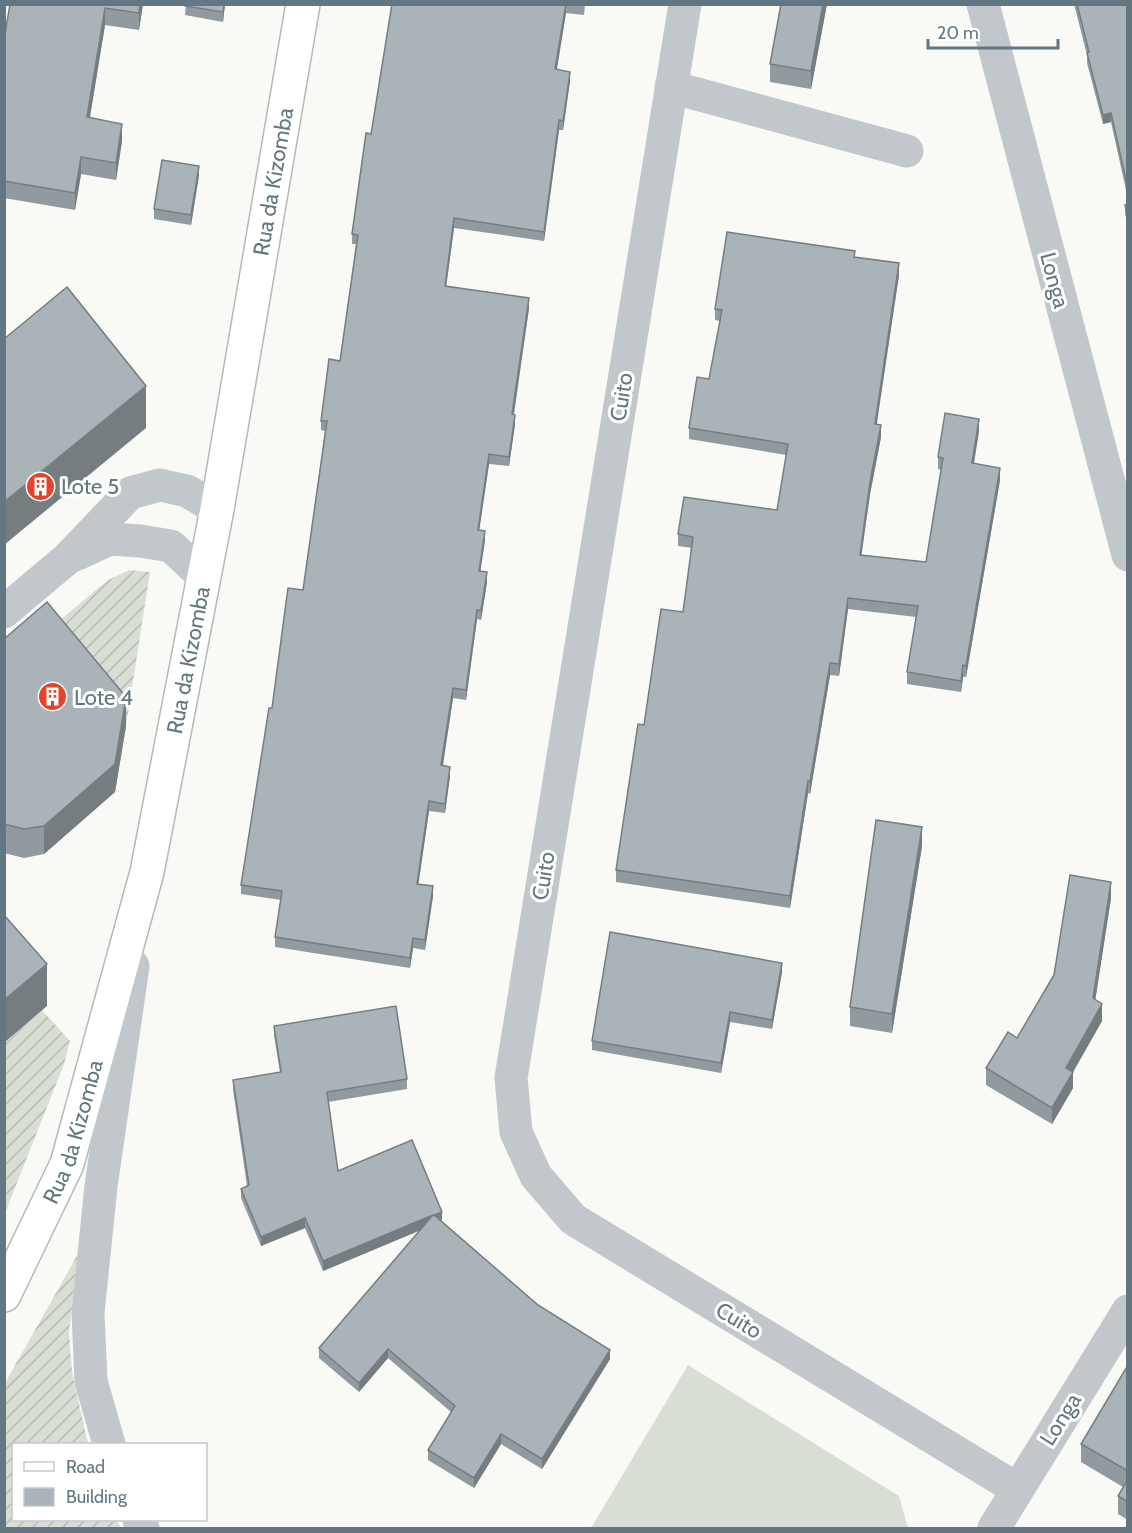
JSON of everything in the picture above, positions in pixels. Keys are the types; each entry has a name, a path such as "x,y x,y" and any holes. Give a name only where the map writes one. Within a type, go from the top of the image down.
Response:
{"main road":[{"name":"Rua da Kizomba","path":"4,1295 68,1164 147,872 218,509 303,4"}],"street":[{"name":"Cuito","path":"685,4 511,1078 516,1132 536,1176 573,1219 1017,1489"},
{"name":"Longa","path":"983,4 1128,555"},
{"path":"671,87 907,152"},
{"path":"4,612 68,558 130,492 160,485 187,491 218,509"},
{"path":"68,558 110,539 140,541 171,546 204,577"},
{"path":"109,1443 91,1381 88,1313 101,1186 147,872"},
{"name":"Longa","path":"994,1528 1128,1311"}],"shaded area":[{"path":"129,570 150,572 126,726 47,631 108,580"},
{"path":"42,1010 70,1041 64,1064 5,1213 5,1043"},
{"path":"78,1254 69,1333 72,1372 88,1443 12,1443 12,1521 118,1521 121,1528 5,1528 4,1385"},
{"path":"688,1365 899,1496 908,1528 591,1528"}],"building":[{"path":"10,4 140,4 139,13 105,8 87,117 122,124 116,163 81,157 75,193 4,181 4,40"},
{"path":"186,4 224,4 223,12 185,6"},
{"path":"392,4 566,4 555,69 570,72 563,121 559,120 544,232 454,218 445,286 529,298 512,414 515,415 509,457 489,454 478,530 485,531 479,571 487,572 481,610 477,610 466,690 453,688 441,765 450,767 445,804 429,801 417,884 433,886 425,940 413,938 410,958 275,937 282,891 241,885 269,708 272,708 288,588 303,590 327,421 321,421 329,359 340,361 358,235 352,234 366,133 371,134"},
{"path":"781,4 823,4 811,71 770,64"},
{"path":"1077,4 1128,4 1128,189 1111,113 1103,115"},
{"path":"162,160 199,166 191,215 154,209"},
{"path":"727,232 855,251 854,257 899,263 875,424 881,425 860,555 926,562 943,458 938,457 945,413 979,419 972,463 1000,468 966,666 963,665 961,681 907,672 918,606 848,598 839,664 830,663 790,896 616,870 638,724 644,725 661,609 683,612 693,537 678,534 684,497 777,510 788,444 689,428 697,377 709,379 722,310 715,309"},
{"name":"Lote 5","path":"67,287 146,386 4,502 4,339"},
{"name":"Lote 4","path":"47,602 126,697 115,764 44,826 24,829 4,824 4,639"},
{"path":"876,820 922,827 892,1014 850,1007"},
{"path":"1070,875 1111,882 1093,998 1102,1004 1066,1068 1073,1072 1052,1108 986,1068 1008,1032 1017,1038 1054,975"},
{"path":"4,915 47,964 4,1000"},
{"path":"610,932 782,963 772,1020 730,1012 721,1063 592,1041"},
{"path":"396,1006 407,1079 327,1092 338,1171 412,1140 442,1212 434,1215 538,1305 610,1350 542,1459 501,1434 474,1478 428,1450 455,1406 388,1349 359,1383 319,1348 433,1215 323,1261 305,1218 261,1237 241,1189 249,1185 233,1080 281,1072 274,1026"},
{"path":"1128,1365 1128,1471 1081,1444"},
{"path":"1128,1479 1128,1502 1118,1496"}],"place":[{"name":"Lote 5","path":"40,486"},
{"name":"Lote 4","path":"53,697"}]}
